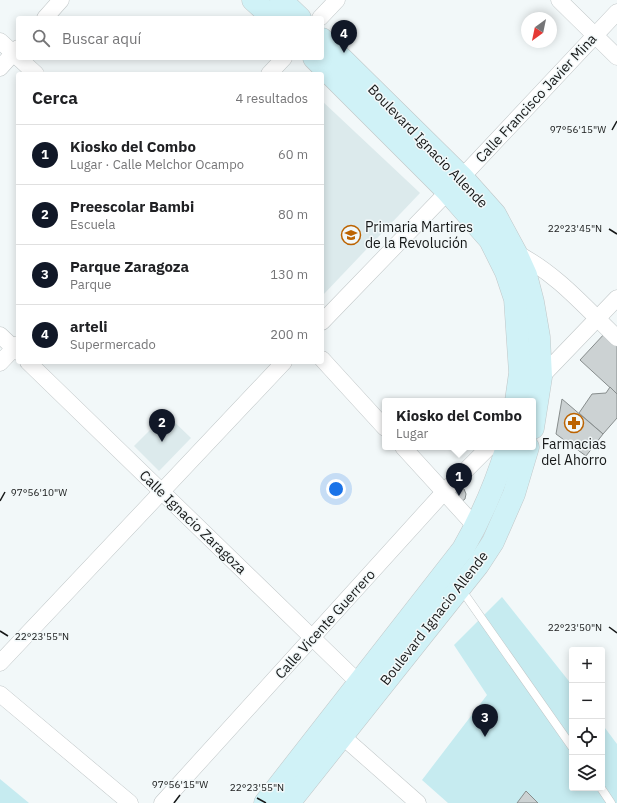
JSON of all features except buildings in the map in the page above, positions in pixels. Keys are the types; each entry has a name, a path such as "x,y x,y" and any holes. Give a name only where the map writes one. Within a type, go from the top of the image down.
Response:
{"main road":[{"path":"253,0 271,16"},
{"path":"281,0 298,16"},
{"name":"Boulevard Ignacio Allende","path":"324,41 454,184 490,240 506,272 515,299 520,373 516,398"},
{"name":"Boulevard Ignacio Allende","path":"316,60 454,184 494,214 516,253 526,275 533,302 539,337 541,377 536,409"},
{"name":"Boulevard Ignacio Allende","path":"289,803 335,730 358,682 463,548 476,527 498,477 506,450"},
{"name":"Boulevard Ignacio Allende","path":"265,803 335,730 460,588 478,565 493,542 514,494 527,450"},
{"name":"Boulevard Ignacio Allende","path":"249,803 283,761 335,730"},
{"name":"Boulevard Ignacio Allende","path":"306,803 325,779 335,730"}],"street":[{"path":"47,16 61,0"},
{"path":"322,16 337,0"},
{"path":"559,0 617,57"},
{"name":"Calle Francisco Javier Mina","path":"324,320 617,12"},
{"path":"0,41 15,51 0,68"},
{"path":"23,60 34,72"},
{"path":"271,72 282,60"},
{"path":"516,253 528,258 553,277 617,338"},
{"path":"541,377 617,298"},
{"path":"0,335 16,347"},
{"path":"0,363 16,349"},
{"path":"324,361 382,425"},
{"name":"Calle Ignacio Zaragoza","path":"30,364 358,682"},
{"path":"0,663 282,364"},
{"path":"405,450 476,527"},
{"name":"Calle Vicente Guerrero","path":"162,803 444,492 486,450"},
{"path":"0,694 130,803"},
{"path":"335,730 418,803"}],"lane":[{"path":"460,588 569,743"},
{"path":"603,791 611,803"}],"shaded area":[{"name":"Primaria Martires de la Revolución","path":"324,103 420,193 324,294"},
{"path":"166,414 191,438 159,471 134,446"},
{"path":"502,597 569,681 569,791 605,791 605,728 617,744 617,803 448,803 422,780 487,695 454,645"},
{"path":"0,779 29,803 0,803"}],"place":[{"name":"arteli","path":"344,53"},
{"name":"Primaria Martires de la Revolución","path":"351,235"},
{"name":"Farmacias del Ahorro","path":"574,423"},
{"name":"Preescolar Bambi","path":"162,442"},
{"name":"Kiosko del Combo","path":"459,496"},
{"name":"Parque Zaragoza","path":"485,737"}]}
